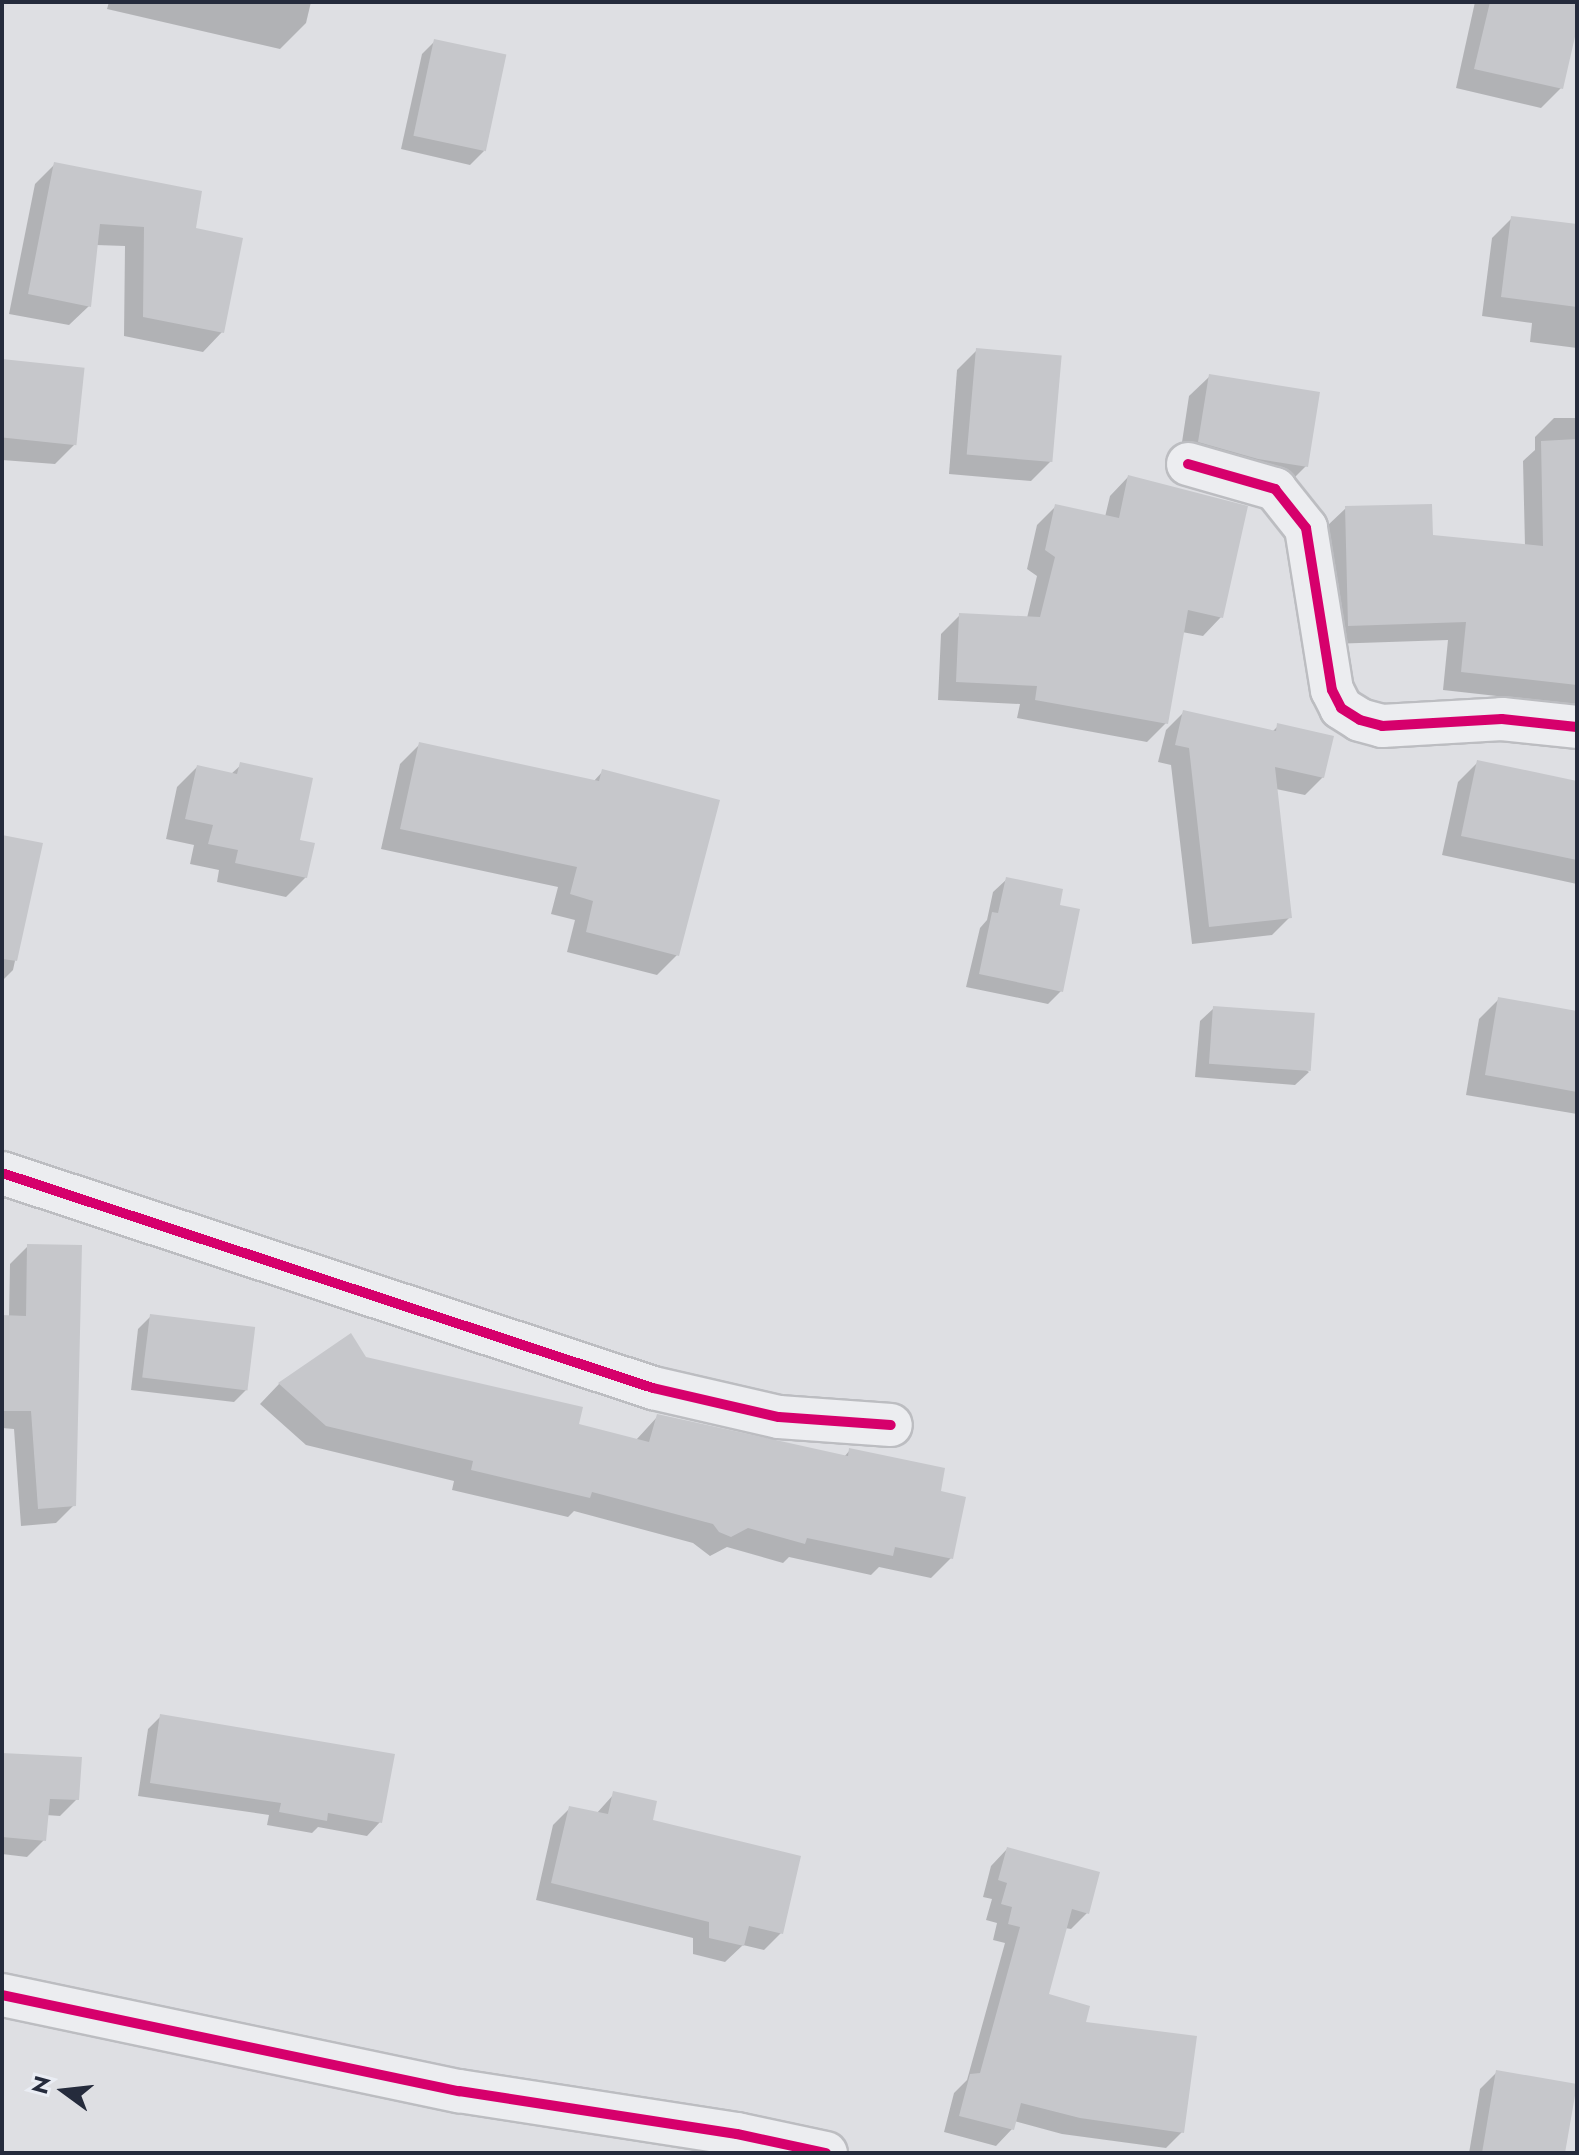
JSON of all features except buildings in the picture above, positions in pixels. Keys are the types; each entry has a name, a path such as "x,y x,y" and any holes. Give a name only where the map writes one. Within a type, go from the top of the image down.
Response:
{"street":[{"path":"1188,464 1275,489 1306,528 1332,690 1341,708 1360,720 1382,726 1502,719 1577,727"},
{"path":"2,1173 653,1388 779,1417 891,1425"},
{"path":"2,1995 459,2091 737,2134 826,2153"}],"cycle path":[{"path":"1188,464 1275,489 1306,528 1332,690 1341,708 1360,720 1382,726 1502,719 1577,727"},
{"path":"2,1173 653,1388 779,1417 891,1425"},
{"path":"2,1995 459,2091 737,2134 826,2153"}]}
